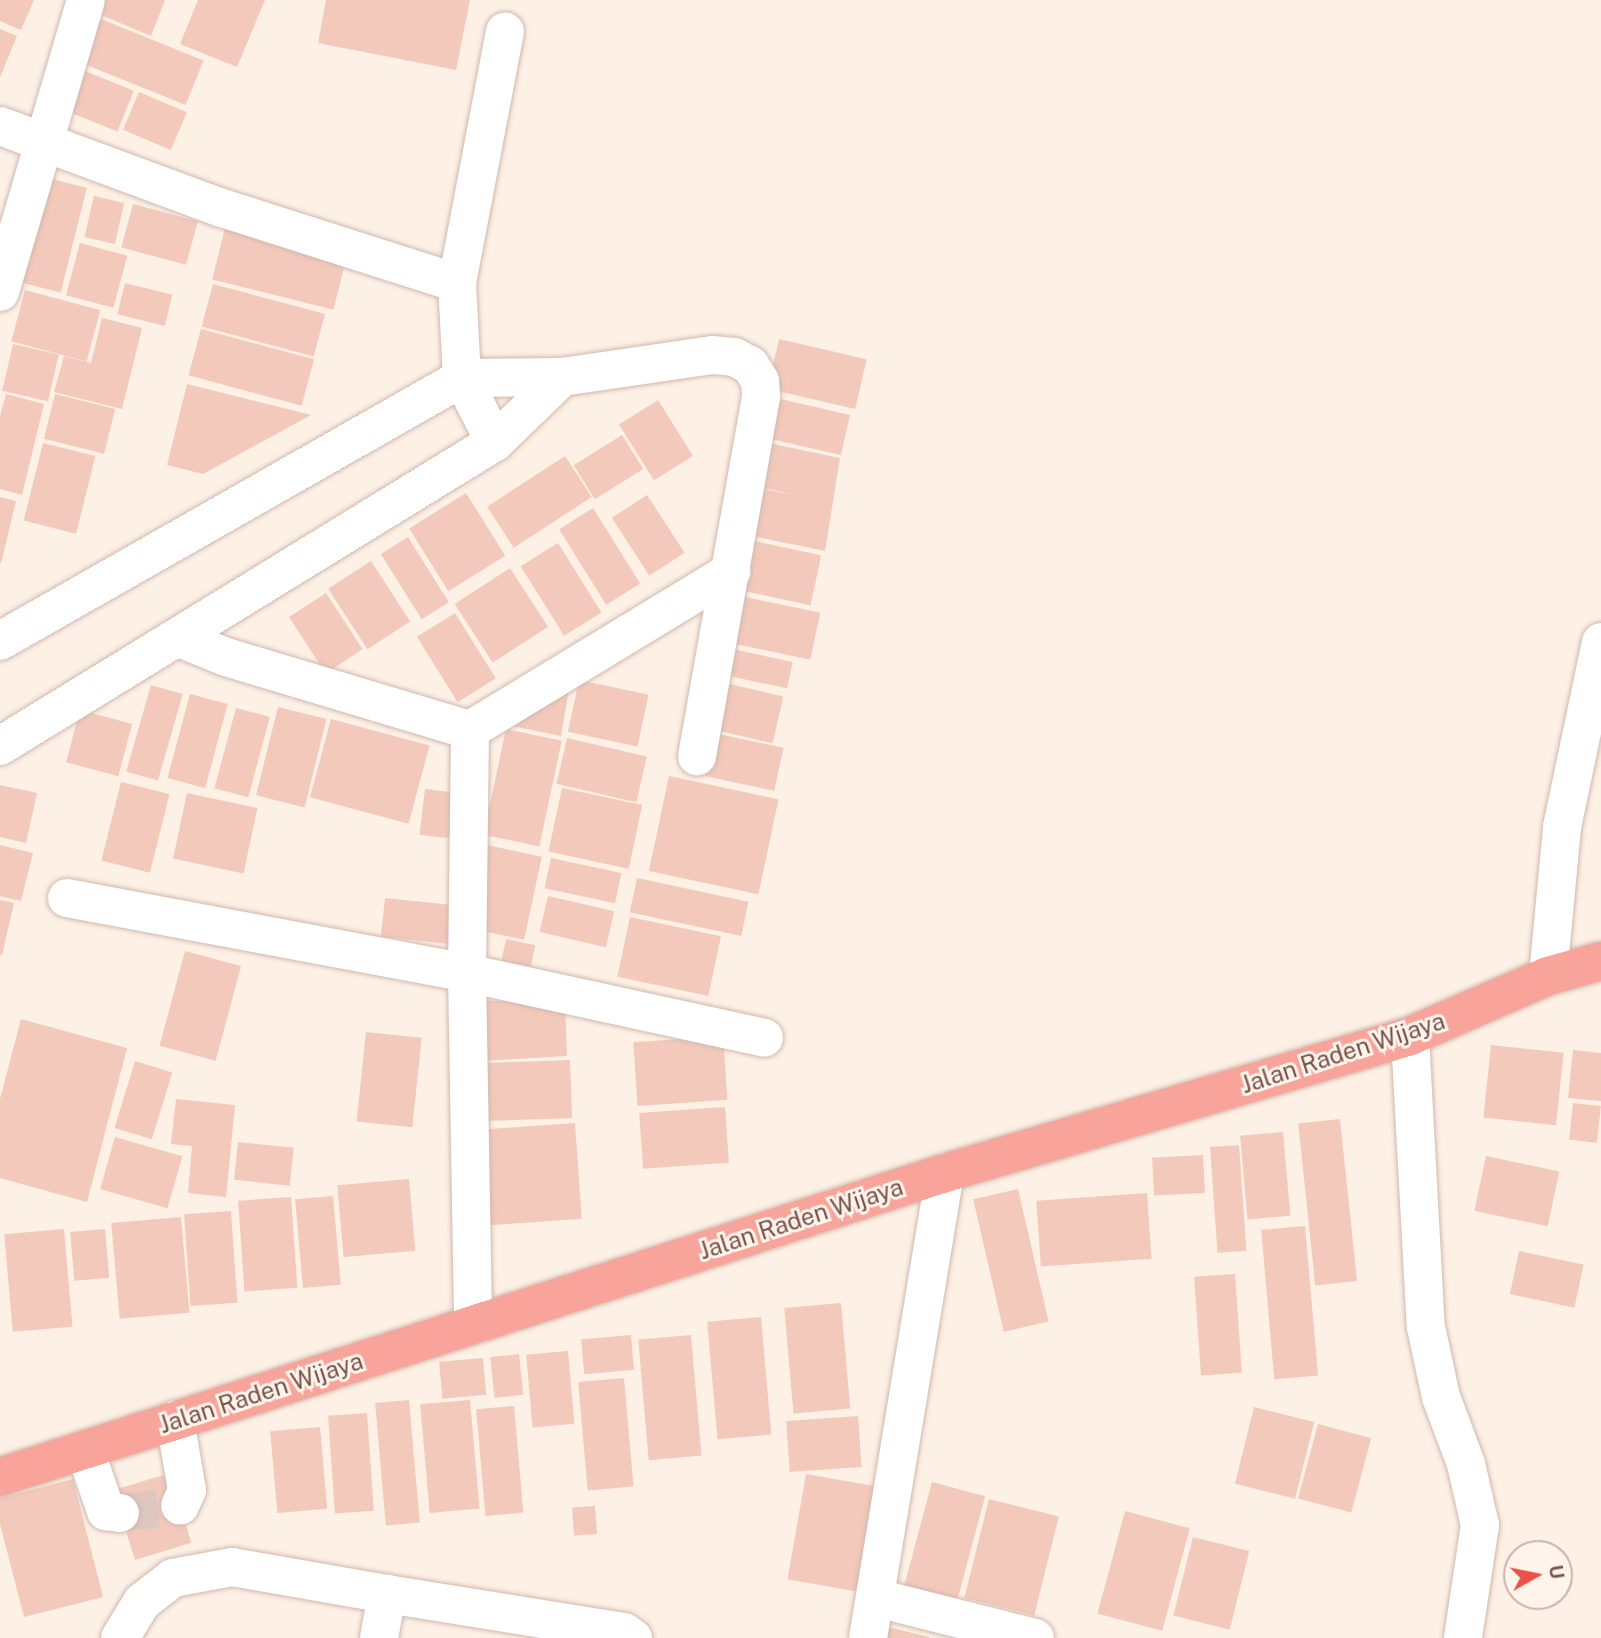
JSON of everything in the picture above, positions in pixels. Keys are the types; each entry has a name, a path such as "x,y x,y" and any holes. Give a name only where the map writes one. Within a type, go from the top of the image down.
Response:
{"highway":[{"name":"Jalan Raden Wijaya","path":"0,1477 945,1173 1409,1036 1548,976 1601,961"}],"street":[{"path":"0,292 86,0"},
{"path":"495,442 462,378 457,283 505,32"},
{"path":"0,126 42,145 457,283"},
{"path":"0,641 462,378 562,377 712,355 750,365 760,381 761,397 697,756"},
{"path":"0,746 495,442 562,377"},
{"path":"179,638 226,657 470,730 731,571"},
{"path":"1548,976 1562,827 1601,642"},
{"path":"470,730 467,973 473,1324"},
{"path":"67,898 467,973 764,1038"},
{"path":"1409,1036 1426,1327 1441,1398 1466,1464 1480,1525 1464,1638"},
{"path":"868,1638 877,1598 945,1173"},
{"path":"175,1420 187,1490 180,1506"},
{"path":"85,1450 106,1511 120,1513"},
{"path":"120,1638 142,1602 173,1578 232,1567 624,1632 633,1638"},
{"path":"379,1638 387,1594"},
{"path":"877,1598 1035,1638"}],"building":[{"path":"0,0 34,0 21,30 0,21"},
{"path":"90,0 165,0 151,36 87,9"},
{"path":"198,0 265,0 237,67 180,44"},
{"path":"326,0 470,0 456,70 318,43"},
{"path":"96,17 204,60 186,105 78,62"},
{"path":"0,29 17,36 0,77"},
{"path":"80,69 134,91 117,132 64,110"},
{"path":"139,92 187,112 171,150 123,130"},
{"path":"48,178 87,188 61,292 22,283"},
{"path":"94,196 124,203 115,244 85,237"},
{"path":"133,204 198,221 186,265 121,247"},
{"path":"225,228 346,258 333,310 212,279"},
{"path":"80,243 127,256 113,308 66,295"},
{"path":"125,283 173,295 165,326 117,314"},
{"path":"213,284 325,314 314,357 202,327"},
{"path":"25,290 100,310 87,361 11,341"},
{"path":"102,318 142,328 122,409 54,392 64,356 91,363"},
{"path":"201,329 314,359 302,406 189,375"},
{"path":"779,339 867,359 855,409 768,389"},
{"path":"13,344 59,355 48,401 2,391"},
{"path":"187,384 311,415 203,474 167,465"},
{"path":"6,394 44,404 22,495 0,489 0,416"},
{"path":"55,394 115,409 104,454 44,439"},
{"path":"776,398 850,415 841,455 767,438"},
{"path":"658,400 693,456 654,480 619,424"},
{"path":"622,435 643,469 595,499 574,465"},
{"path":"43,443 95,456 76,534 24,521"},
{"path":"768,443 840,458 825,551 748,535 758,488 796,495 758,487"},
{"path":"565,456 592,497 514,548 487,507"},
{"path":"466,493 505,556 448,591 409,529"},
{"path":"647,495 685,553 649,576 612,518"},
{"path":"0,497 16,501 1,563 0,563"},
{"path":"593,508 640,583 606,605 559,529"},
{"path":"408,537 449,602 422,619 381,554"},
{"path":"740,538 821,555 811,605 729,588"},
{"path":"558,543 601,613 564,636 521,566"},
{"path":"371,561 410,621 367,649 328,589"},
{"path":"510,568 548,627 493,663 455,604"},
{"path":"326,593 362,649 326,673 289,617"},
{"path":"741,596 820,613 810,660 731,643"},
{"path":"455,613 496,678 458,702 417,637"},
{"path":"732,649 793,662 787,688 726,675"},
{"path":"571,677 561,736 502,724"},
{"path":"579,680 648,695 637,747 568,732"},
{"path":"721,682 783,696 773,743 710,729"},
{"path":"151,685 183,694 158,781 126,772"},
{"path":"190,694 228,704 205,788 167,778"},
{"path":"278,707 327,719 304,807 256,795"},
{"path":"236,708 270,717 248,797 215,788"},
{"path":"80,710 132,724 118,776 66,762"},
{"path":"331,719 430,745 409,824 310,797"},
{"path":"506,729 562,741 539,846 484,835"},
{"path":"714,733 783,748 774,791 705,776"},
{"path":"567,738 647,756 636,802 556,784"},
{"path":"669,776 779,799 758,894 649,871"},
{"path":"121,782 170,794 150,873 101,861"},
{"path":"0,785 37,793 26,843 0,837"},
{"path":"562,788 642,805 629,869 548,852"},
{"path":"425,789 459,793 453,839 419,835"},
{"path":"187,793 257,808 243,874 173,859"},
{"path":"0,845 33,853 21,901 0,896"},
{"path":"487,845 542,857 524,940 469,928"},
{"path":"551,858 621,873 615,903 545,888"},
{"path":"637,878 749,902 741,936 630,912"},
{"path":"548,896 614,911 606,947 540,932"},
{"path":"385,898 454,905 450,944 381,937"},
{"path":"0,900 14,903 2,955 0,955"},
{"path":"630,917 721,936 708,996 617,977"},
{"path":"506,939 535,945 531,967 501,961"},
{"path":"185,951 241,966 216,1061 160,1046"},
{"path":"479,1000 565,1005 567,1056 482,1061"},
{"path":"21,1019 127,1048 87,1202 0,1178 0,1099"},
{"path":"366,1032 422,1038 412,1127 357,1122"},
{"path":"723,1036 727,1100 638,1106 633,1042"},
{"path":"1491,1045 1564,1053 1556,1125 1483,1118"},
{"path":"1573,1050 1601,1053 1601,1101 1568,1098"},
{"path":"570,1060 572,1118 489,1121 487,1063"},
{"path":"135,1061 172,1072 152,1139 115,1128"},
{"path":"176,1099 235,1105 226,1197 188,1193 192,1146 171,1144"},
{"path":"1573,1103 1601,1106 1597,1143 1569,1140"},
{"path":"725,1107 729,1163 643,1169 639,1113"},
{"path":"1340,1119 1357,1281 1315,1285 1298,1123"},
{"path":"575,1123 582,1219 483,1226 476,1130"},
{"path":"1283,1132 1290,1216 1247,1219 1240,1136"},
{"path":"115,1137 182,1156 167,1208 100,1189"},
{"path":"238,1142 294,1148 290,1186 234,1180"},
{"path":"1239,1145 1246,1251 1217,1253 1210,1147"},
{"path":"1203,1155 1205,1193 1154,1196 1152,1158"},
{"path":"1486,1156 1559,1172 1548,1226 1474,1211"},
{"path":"409,1179 415,1251 344,1257 337,1185"},
{"path":"1018,1189 1049,1322 1004,1332 973,1199"},
{"path":"1147,1193 1152,1259 1041,1267 1036,1201"},
{"path":"333,1196 341,1285 303,1288 295,1199"},
{"path":"291,1197 297,1288 244,1291 238,1201"},
{"path":"231,1211 237,1303 191,1306 184,1214"},
{"path":"181,1217 189,1313 120,1319 111,1223"},
{"path":"1305,1226 1318,1375 1274,1379 1261,1230"},
{"path":"64,1229 73,1327 13,1332 4,1234"},
{"path":"105,1229 109,1278 74,1281 70,1232"},
{"path":"1519,1251 1584,1265 1574,1308 1510,1294"},
{"path":"1235,1274 1242,1373 1201,1376 1194,1277"},
{"path":"841,1303 850,1409 793,1414 784,1308"},
{"path":"761,1317 771,1435 717,1439 707,1322"},
{"path":"631,1335 634,1370 584,1374 581,1339"},
{"path":"691,1335 702,1456 649,1460 638,1340"},
{"path":"568,1351 574,1424 533,1427 526,1355"},
{"path":"519,1354 523,1395 494,1398 490,1357"},
{"path":"483,1358 486,1395 442,1399 439,1362"},
{"path":"624,1378 633,1487 588,1491 578,1382"},
{"path":"409,1400 420,1523 386,1525 375,1403"},
{"path":"470,1400 479,1509 430,1513 420,1404"},
{"path":"514,1406 523,1513 485,1516 476,1409"},
{"path":"1254,1407 1314,1422 1295,1499 1235,1484"},
{"path":"367,1413 374,1511 335,1513 328,1416"},
{"path":"858,1416 862,1467 790,1472 786,1421"},
{"path":"1318,1424 1371,1438 1351,1513 1298,1498"},
{"path":"320,1427 327,1509 277,1513 270,1431"},
{"path":"170,1473 191,1543 135,1560 114,1490"},
{"path":"806,1474 884,1488 865,1593 787,1579"},
{"path":"73,1479 103,1597 24,1617 0,1524 0,1498"},
{"path":"932,1482 985,1496 957,1602 904,1588"},
{"path":"989,1499 1059,1516 1034,1615 964,1598"},
{"path":"595,1506 597,1534 574,1536 572,1508"},
{"path":"1125,1511 1190,1528 1162,1631 1098,1613"},
{"path":"1193,1537 1249,1551 1230,1630 1173,1616"},
{"path":"888,1627 929,1637 929,1638 885,1638"}],"tunnel":[{"path":"120,1513 180,1506"}]}
